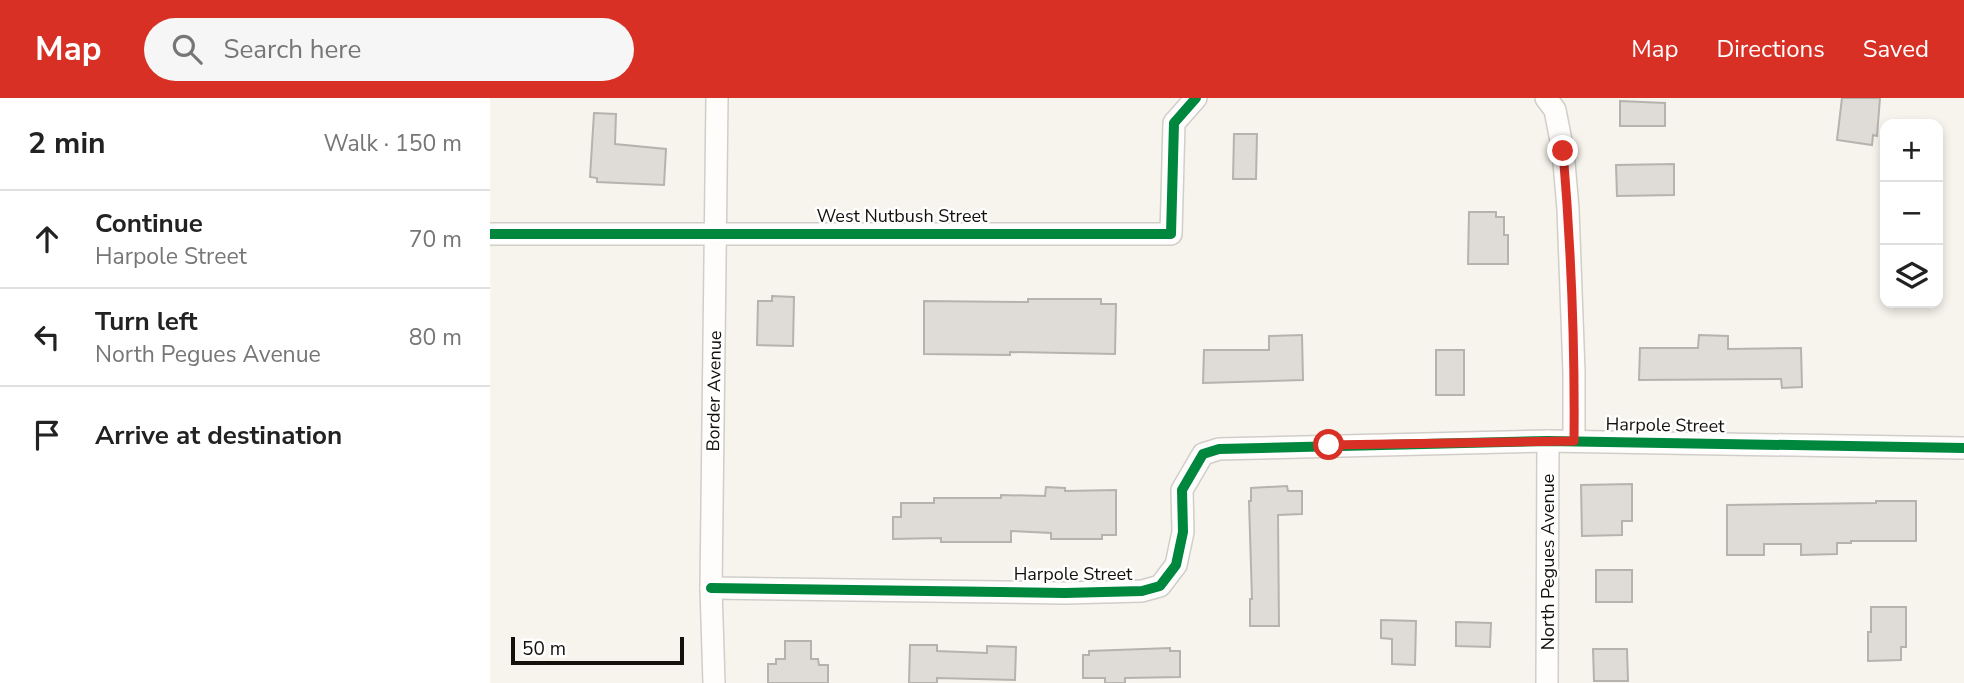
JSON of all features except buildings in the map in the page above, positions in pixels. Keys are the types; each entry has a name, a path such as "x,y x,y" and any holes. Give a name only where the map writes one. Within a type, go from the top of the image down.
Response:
{"street":[{"name":"Border Avenue","path":"714,683 711,588 717,98"},
{"name":"West Nutbush Street","path":"490,234 1171,234 1174,122 1196,98"},
{"path":"1550,104 1563,151 1568,209 1574,441"},
{"name":"Harpole Street","path":"711,588 1065,593 1142,591 1160,586 1175,565 1183,532 1182,490 1203,454 1219,449 1548,440 1964,448"},
{"name":"North Pegues Avenue","path":"1547,683 1548,440"}],"cycle path":[{"path":"490,234 1171,234 1174,123 1196,98"},
{"path":"711,588 1065,593 1142,591 1160,586 1176,565 1183,532 1182,490 1203,454 1219,449 1548,441 1964,448"}],"route":[{"path":"1329,445 1574,441 1568,209 1563,151"}]}
